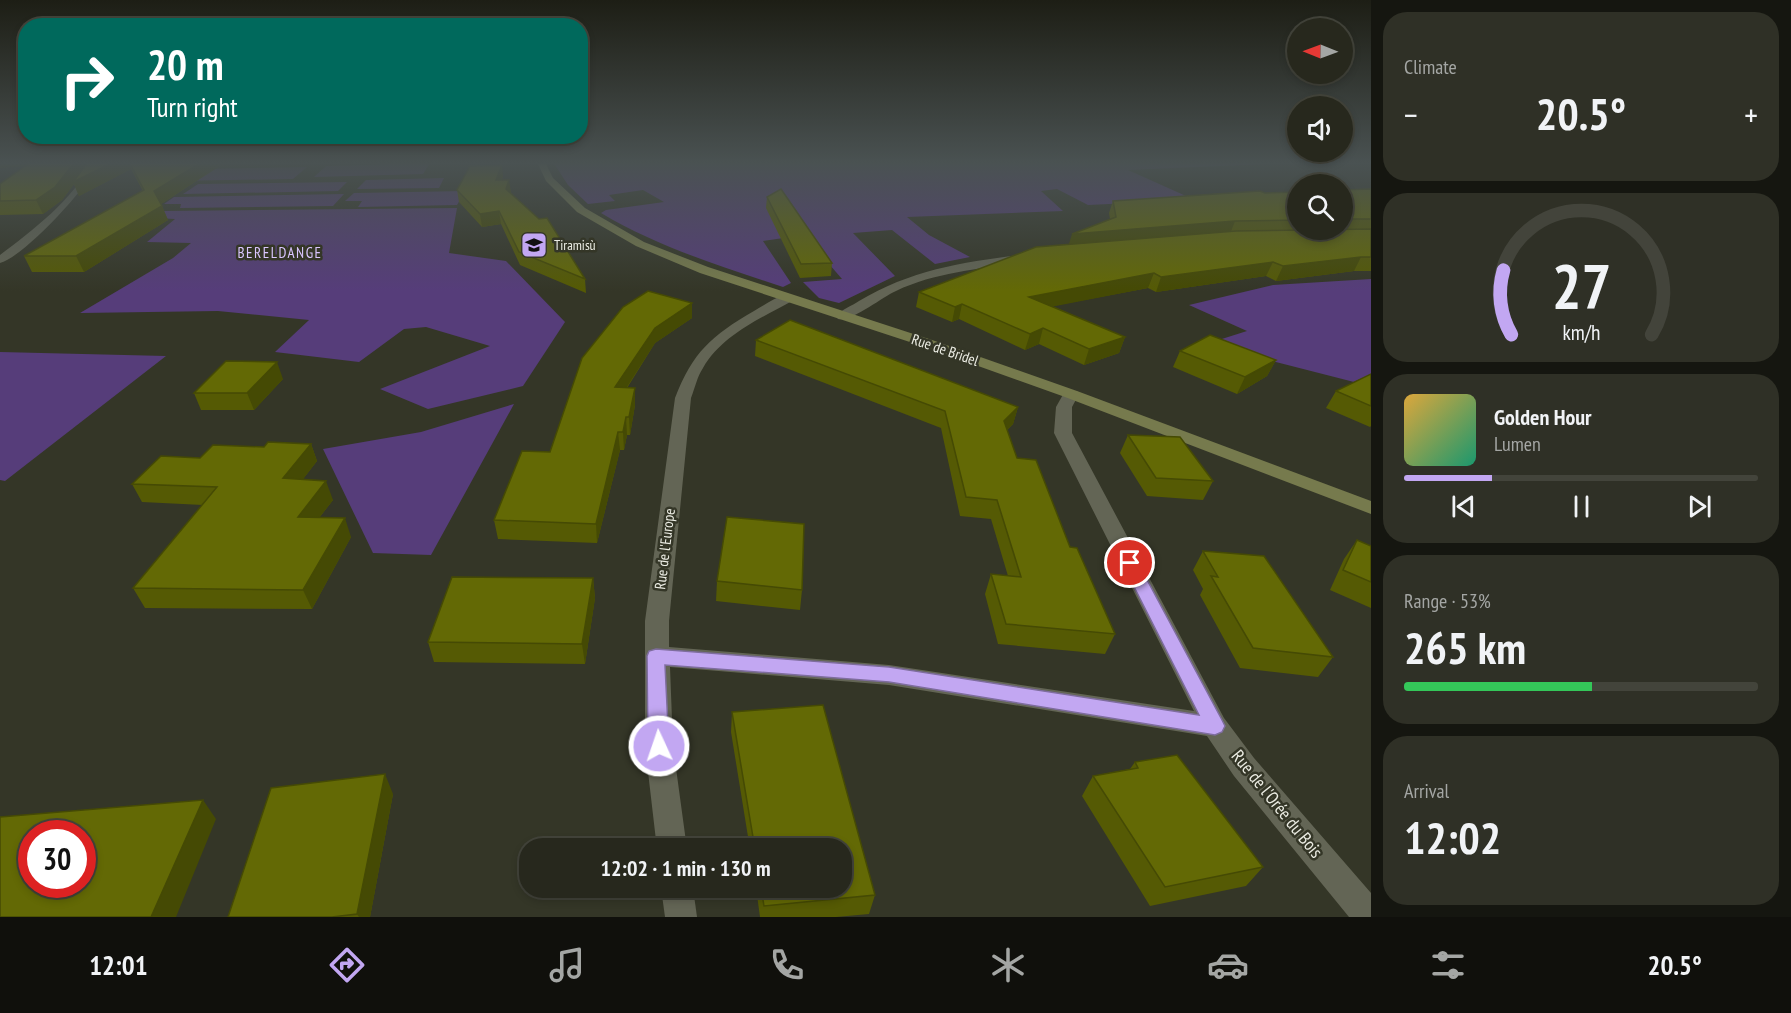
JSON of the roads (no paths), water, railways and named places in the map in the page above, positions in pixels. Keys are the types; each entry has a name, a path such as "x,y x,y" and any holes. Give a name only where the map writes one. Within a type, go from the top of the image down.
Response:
{"main road":[{"name":"Rue de Bridel","path":"576,205 605,226 640,244 704,270 1071,394 1371,508"}],"street":[{"path":"0,260 26,241 63,205"},
{"path":"843,316 893,287 923,277 964,265 1046,254"},
{"name":"Rue de l'Europe","path":"671,838 659,746 656,656 657,621 683,398 696,367 716,345 738,326 787,297"},
{"name":"Rue de l'Orée du Bois","path":"1071,394 1062,414 1063,433 1215,726 1244,767 1370,917"},
{"path":"656,656 889,675 1215,726"},
{"path":"678,898 681,917"}],"place":[{"name":"Tiramisù","path":"534,245"}],"district":[{"name":"BERELDANGE","path":"280,253"}]}
